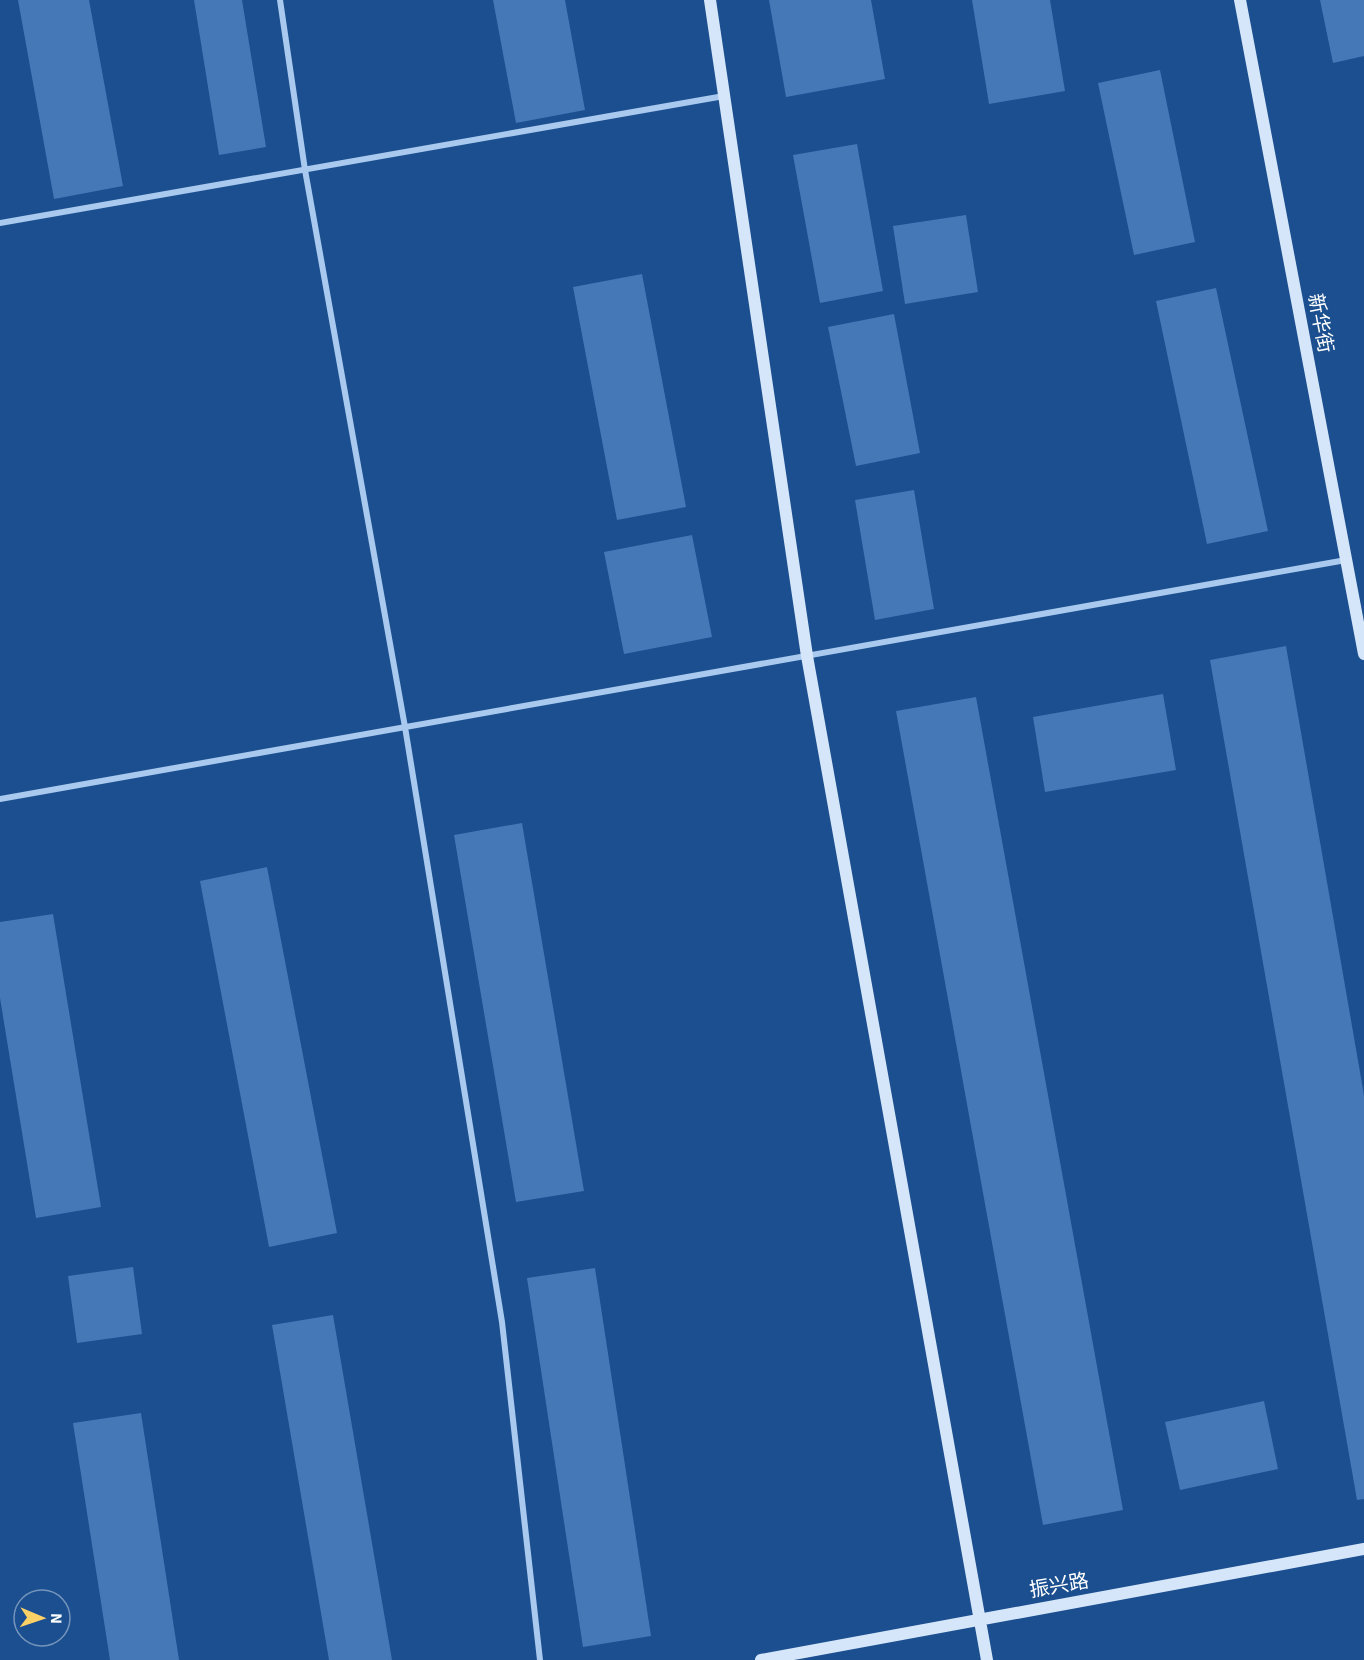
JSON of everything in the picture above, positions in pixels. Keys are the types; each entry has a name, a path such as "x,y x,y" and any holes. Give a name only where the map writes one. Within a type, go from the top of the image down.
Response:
{"street":[{"path":"280,0 305,170 405,727 502,1322 540,1660"},
{"path":"710,0 807,656 987,1660"},
{"name":"新华街","path":"1240,0 1364,654"},
{"path":"0,223 724,96"},
{"path":"0,799 1347,560"},
{"name":"振兴路","path":"761,1660 1364,1549"}],"building":[{"path":"18,0 89,0 123,186 54,199"},
{"path":"194,0 242,0 266,147 219,155"},
{"path":"493,0 565,0 585,110 516,123"},
{"path":"769,0 871,0 885,79 786,97"},
{"path":"972,0 1050,0 1065,91 989,104"},
{"path":"1320,0 1364,0 1364,56 1333,63"},
{"path":"1160,70 1195,242 1134,255 1098,83"},
{"path":"857,144 883,291 820,303 793,155"},
{"path":"966,215 978,292 905,304 893,226"},
{"path":"642,274 686,507 617,520 573,287"},
{"path":"1216,288 1268,531 1207,544 1156,301"},
{"path":"894,314 920,453 856,466 828,327"},
{"path":"914,490 934,609 875,620 855,500"},
{"path":"692,535 712,637 624,654 604,552"},
{"path":"1286,646 1364,1095 1364,1499 1357,1500 1210,660"},
{"path":"1163,694 1176,770 1045,792 1033,717"},
{"path":"976,697 1123,1510 1043,1525 896,711"},
{"path":"522,823 584,1191 516,1202 454,835"},
{"path":"267,867 337,1233 269,1247 200,881"},
{"path":"53,914 101,1207 36,1218 0,998 0,922"},
{"path":"133,1267 142,1334 77,1343 68,1276"},
{"path":"595,1268 651,1636 583,1647 527,1278"},
{"path":"333,1315 392,1660 329,1660 272,1325"},
{"path":"1264,1401 1278,1469 1180,1490 1165,1422"},
{"path":"141,1413 179,1660 110,1660 73,1423"}]}
